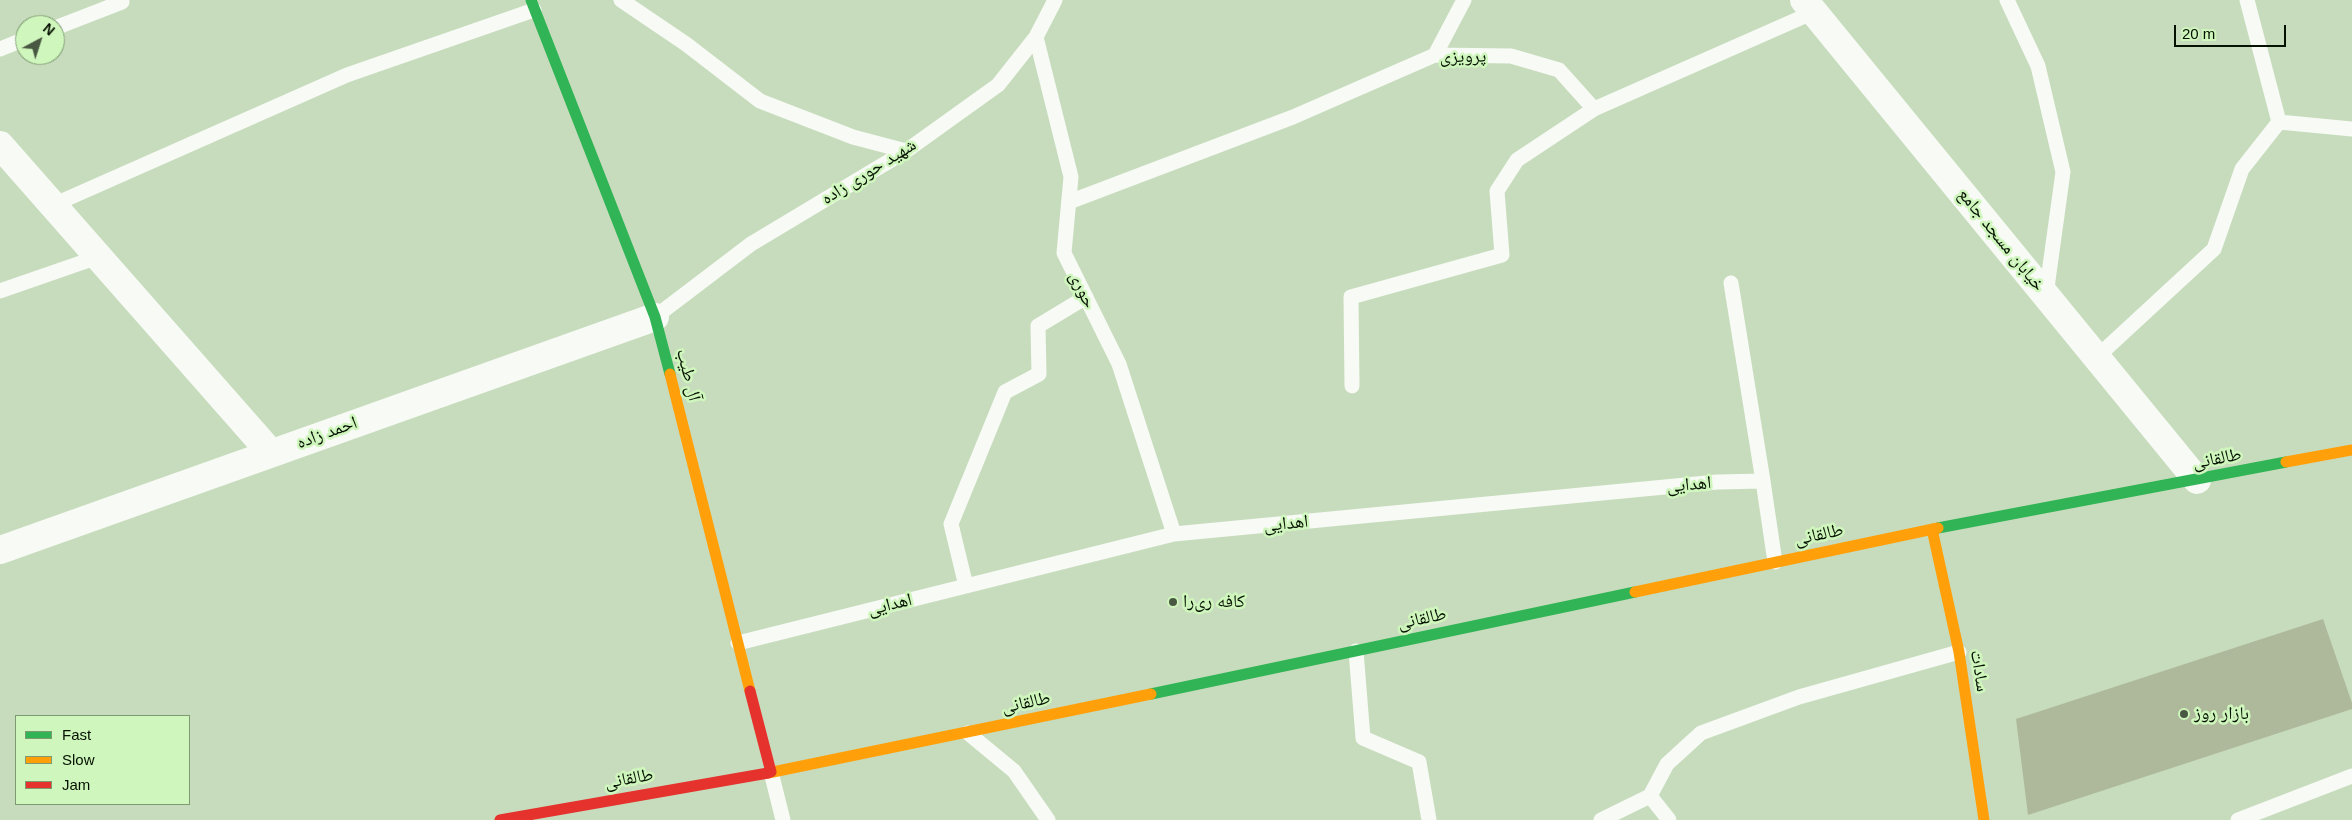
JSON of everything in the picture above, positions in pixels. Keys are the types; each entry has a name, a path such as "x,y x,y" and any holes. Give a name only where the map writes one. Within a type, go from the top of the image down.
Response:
{"main road":[{"name":"آل طیب","path":"533,5 655,317 771,772"},
{"name":"طالقانی","path":"500,820 771,772 968,733 1932,529 2352,450"},
{"name":"سادات","path":"1932,529 1959,652 1984,820"}],"street":[{"name":"خیابان مسجد جامع","path":"1809,6 2197,480"},
{"path":"0,145 271,454"},
{"name":"احمد زاده","path":"0,550 655,317"}],"lane":[{"path":"65,24 122,2 121,0"},
{"path":"621,0 686,44 760,101 853,137 906,151"},
{"name":"شهید حوری زاده","path":"655,317 751,244 906,151 998,85 1036,36 1055,0"},
{"path":"1435,55 1464,0"},
{"path":"2007,0 2038,66 2063,172 2046,295"},
{"path":"2248,0 2279,122"},
{"path":"53,205 347,75 533,5"},
{"path":"1352,386 1350,297 1502,255 1497,191 1518,160 1594,109 1809,6"},
{"name":"حوری","path":"1036,36 1071,177 1064,253 1119,364 1174,534"},
{"path":"0,49 15,44"},
{"name":"پرویزی","path":"1069,202 1293,117 1435,55 1511,56 1560,70 1594,109"},
{"path":"2279,122 2352,129"},
{"path":"2097,357 2214,249 2242,169 2279,122"},
{"path":"0,291 98,257"},
{"path":"1731,282 1775,562"},
{"path":"966,586 951,524 1005,392 1039,374 1038,326 1086,298"},
{"name":"اهدایی","path":"738,643 1174,534 1717,482 1763,481"},
{"path":"1356,650 1363,738 1419,762 1429,820"},
{"path":"1601,820 1650,796 1667,764 1701,733 1799,697 1959,652"},
{"path":"968,733 1014,771 1048,820"},
{"path":"771,772 783,820"},
{"path":"2238,820 2352,776"},
{"path":"1650,796 1669,820"}],"building":[{"name":"بازار روز","path":"2323,619 2352,703 2352,709 2028,815 2016,719"}],"traffic: fast":[{"path":"531,0 655,317 670,374"},
{"path":"1938,528 2286,462"},
{"path":"1151,694 1635,592"}],"traffic: slow":[{"path":"670,374 750,691"},
{"path":"2286,462 2352,450"},
{"path":"1635,592 1938,528"},
{"path":"1932,529 1959,652 1984,820"},
{"path":"768,773 1151,694"}],"traffic: jam":[{"path":"750,691 771,772"},
{"path":"500,820 768,773"}],"place":[{"name":"کافه‌ ری‌را","path":"1173,602"},
{"name":"بازار روز","path":"2184,714"}]}
